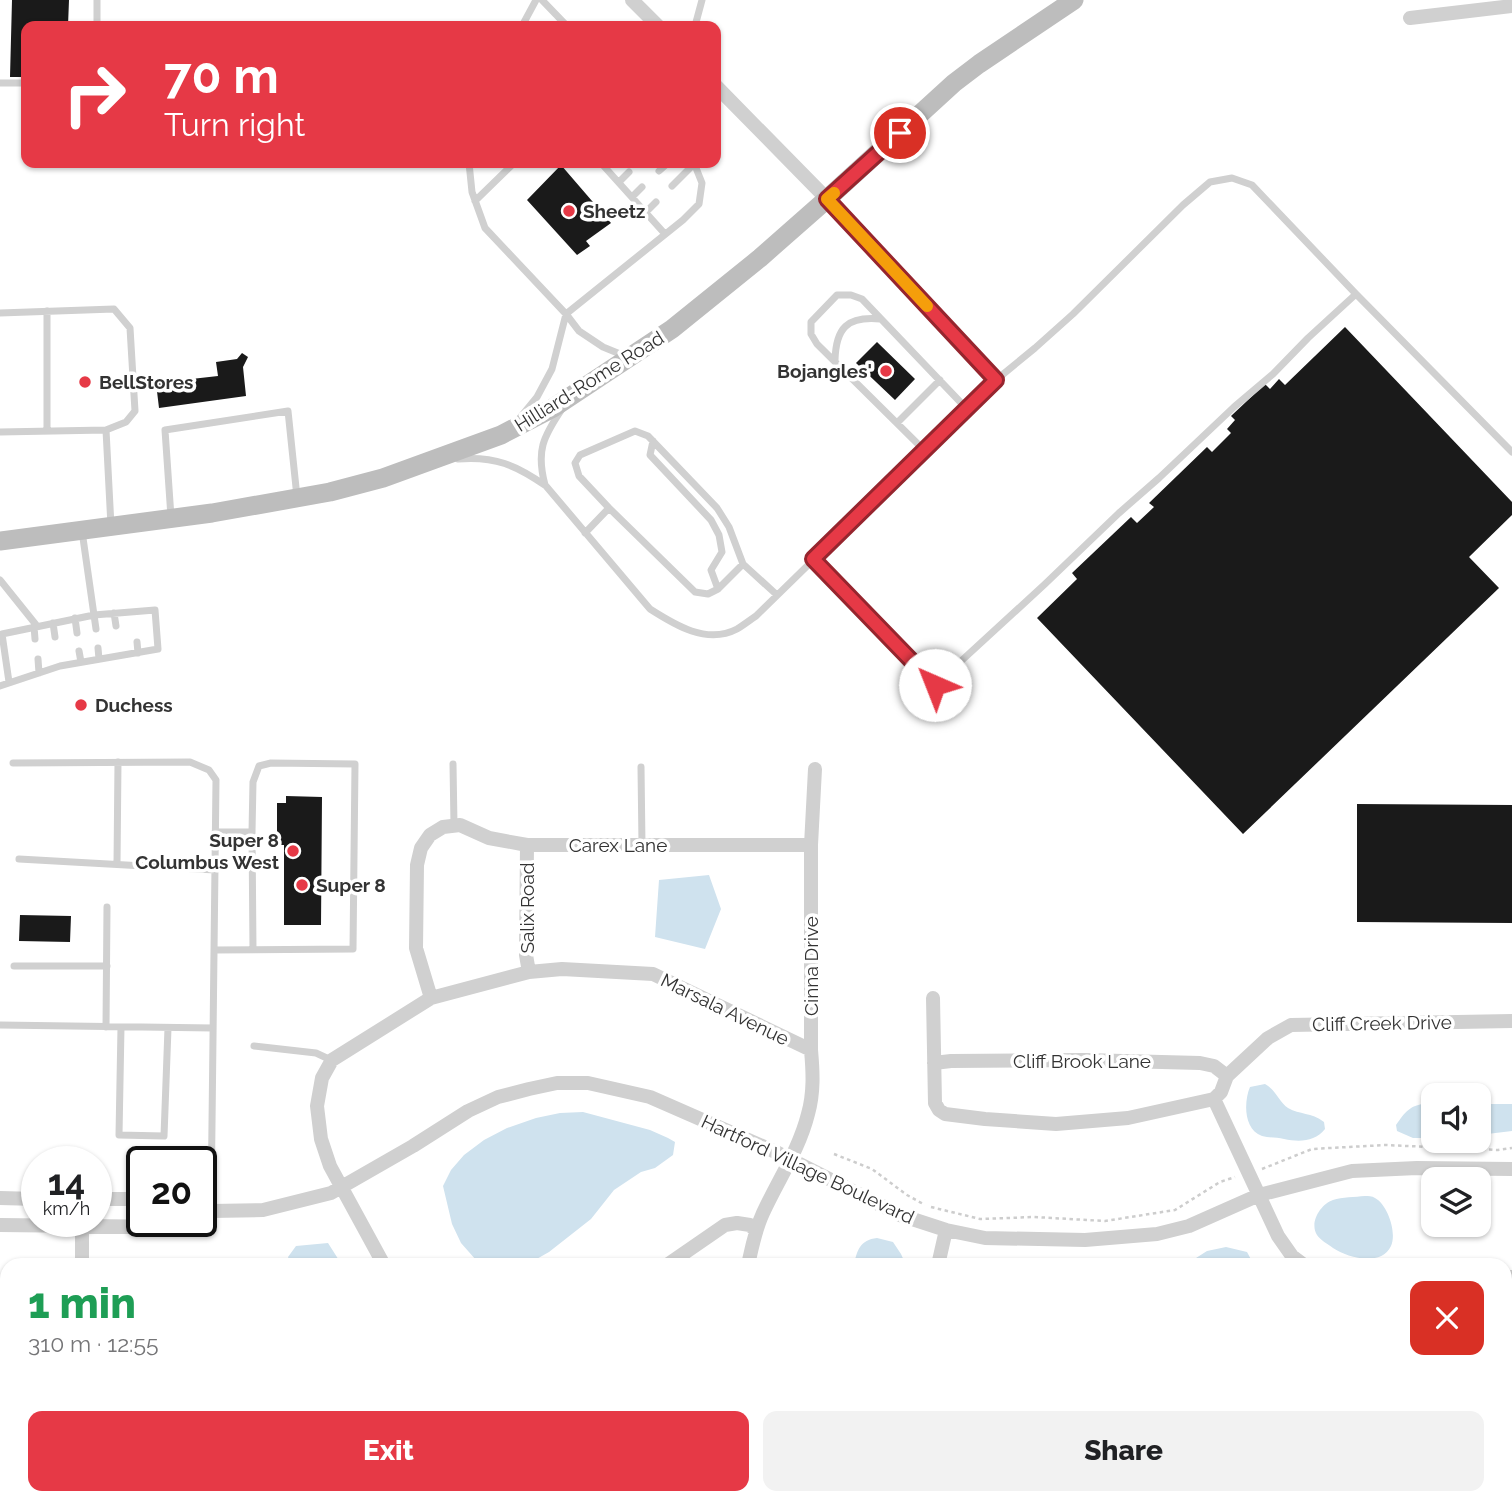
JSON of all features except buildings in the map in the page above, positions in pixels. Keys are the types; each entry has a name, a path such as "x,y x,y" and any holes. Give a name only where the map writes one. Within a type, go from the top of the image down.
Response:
{"main road":[{"name":"Hilliard-Rome Road","path":"0,541 212,513 330,492 370,482 510,430 553,408 672,329 760,258 954,83 1074,0"}],"street":[{"path":"632,0 652,21"},
{"path":"1410,18 1512,6"},
{"path":"721,91 827,199"},
{"name":"Cinna Drive","path":"750,1258 762,1214 801,1136 809,1113 813,1082 811,845 814,769"},
{"path":"431,998 416,948 417,864 421,848 430,835 443,827 454,825"},
{"name":"Carex Lane","path":"454,825 489,838 527,845 811,845"},
{"name":"Salix Road","path":"527,845 526,955 529,972"},
{"name":"Marsala Avenue","path":"332,1060 431,998 497,979 562,969 653,974 811,1050"},
{"path":"933,998 934,1103 939,1110 945,1114 985,1119 1056,1124 1128,1118 1214,1099 1278,1236 1295,1258"},
{"name":"Cliff Creek Drive","path":"1214,1099 1227,1076 1268,1038 1291,1025 1512,1021"},
{"path":"332,1060 322,1077 317,1106 321,1139 330,1166 380,1258"},
{"name":"Cliff Brook Lane","path":"934,1063 1085,1060 1200,1063 1214,1066 1227,1076"},
{"name":"Hartford Village Boulevard","path":"217,1212 263,1210 331,1193 468,1111 498,1097 557,1083 588,1083 650,1097 778,1153 900,1215 946,1230 985,1238 1085,1240 1157,1234 1189,1226 1259,1195 1352,1171 1417,1168 1512,1169"},
{"path":"0,1198 21,1199"},
{"path":"677,1258 725,1226 737,1223 750,1225 756,1231"},
{"path":"0,1225 21,1226"},
{"path":"940,1258 946,1230"},
{"path":"82,1237 82,1258"}],"lane":[{"path":"97,0 97,21"},
{"path":"525,21 536,0"},
{"path":"542,0 562,21"},
{"path":"696,21 702,0"},
{"path":"0,83 21,83"},
{"path":"470,168 472,192 485,228 579,331 603,347 629,358"},
{"path":"475,201 509,168"},
{"path":"607,168 665,234"},
{"path":"659,171 662,168"},
{"path":"672,186 690,168"},
{"path":"510,430 537,397 552,369 566,314 699,204 702,183 697,168"},
{"path":"618,182 629,172"},
{"path":"430,461 463,458 488,460 511,464 528,473 546,486 650,608 684,629 704,634 735,630 756,616 966,408 1054,331 1183,205 1210,182 1232,178 1252,185 1512,452"},
{"path":"632,197 642,187"},
{"path":"827,199 996,380"},
{"path":"646,212 656,202"},
{"path":"813,559 935,685 1273,374 1356,294"},
{"path":"925,450 817,344 811,334 811,322 837,295 862,299 966,408"},
{"path":"0,313 114,309 130,328 135,411 126,422 106,430 0,432"},
{"path":"47,311 47,431"},
{"path":"835,360 835,344 840,332 851,321 864,317 881,319"},
{"path":"897,423 940,380"},
{"path":"546,486 541,468 542,442 572,396"},
{"path":"171,518 165,430 288,411 297,497"},
{"path":"106,430 111,526"},
{"path":"743,564 718,589 708,594 695,592 579,476 575,463 580,456 635,431 648,436 716,508 729,527 743,564 777,595"},
{"path":"653,441 650,455 711,520 719,535 722,552 711,570 718,589"},
{"path":"586,533 609,508"},
{"path":"82,530 96,629"},
{"path":"0,580 36,626 35,639"},
{"path":"0,686 60,666 158,649 155,610 94,615 2,634 9,682"},
{"path":"134,611 135,623"},
{"path":"114,613 116,625"},
{"path":"75,618 77,633"},
{"path":"53,622 55,637"},
{"path":"137,642 138,653"},
{"path":"119,646 120,656"},
{"path":"98,648 99,659"},
{"path":"79,651 81,662"},
{"path":"58,656 60,666"},
{"path":"38,659 39,673"},
{"path":"13,762 190,762 209,770 216,780 213,1028 207,1146"},
{"path":"117,864 118,762"},
{"path":"214,950 253,950 353,949 355,764 271,763 260,766 253,782 253,950"},
{"path":"453,764 454,825"},
{"path":"641,767 642,845"},
{"path":"215,832 252,832"},
{"path":"19,859 215,870"},
{"path":"106,1027 107,907"},
{"path":"14,966 107,966"},
{"path":"0,1025 213,1028"},
{"path":"121,1027 119,1135 164,1136 168,1028"},
{"path":"254,1046 316,1053 332,1060"}],"path":[{"path":"834,1154 872,1169 927,1206 981,1219 1034,1217 1105,1222 1175,1210 1220,1182 1269,1167 1312,1149 1385,1145 1498,1150 1512,1148"}],"water":[{"path":"709,875 721,909 705,949 655,937 659,880"},
{"path":"1265,1084 1288,1108 1319,1119 1324,1122 1325,1129 1312,1139 1301,1141 1265,1137 1256,1132 1248,1121 1247,1100 1250,1087"},
{"path":"1491,1104 1512,1104 1512,1131 1491,1134"},
{"path":"1421,1105 1421,1138 1413,1138 1397,1131 1396,1125 1405,1113"},
{"path":"583,1112 650,1130 675,1142 673,1155 614,1190 591,1219 538,1258 474,1258 461,1243 452,1224 443,1186 451,1170 464,1155 484,1140 507,1128 560,1113"},
{"path":"1365,1196 1374,1197 1380,1202 1390,1220 1393,1234 1391,1246 1386,1253 1380,1257 1360,1258 1339,1252 1320,1239 1314,1225 1317,1214 1329,1202 1340,1198"},
{"path":"877,1238 893,1242 903,1258 855,1258 860,1247"},
{"path":"328,1243 338,1258 288,1258 296,1246"},
{"path":"1226,1247 1247,1252 1250,1258 1196,1258 1207,1251"}],"slow traffic":[{"path":"834,193 827,199 927,306"}],"place":[{"name":"Sheetz","path":"569,211"},
{"name":"Bojangles'","path":"886,371"},
{"name":"BellStores","path":"85,382"},
{"name":"Duchess","path":"81,705"},
{"name":"Super 8 Columbus West","path":"293,851"},
{"name":"Super 8","path":"302,885"}],"route":[{"path":"900,133 827,199 996,380 813,559 935,685"}]}
